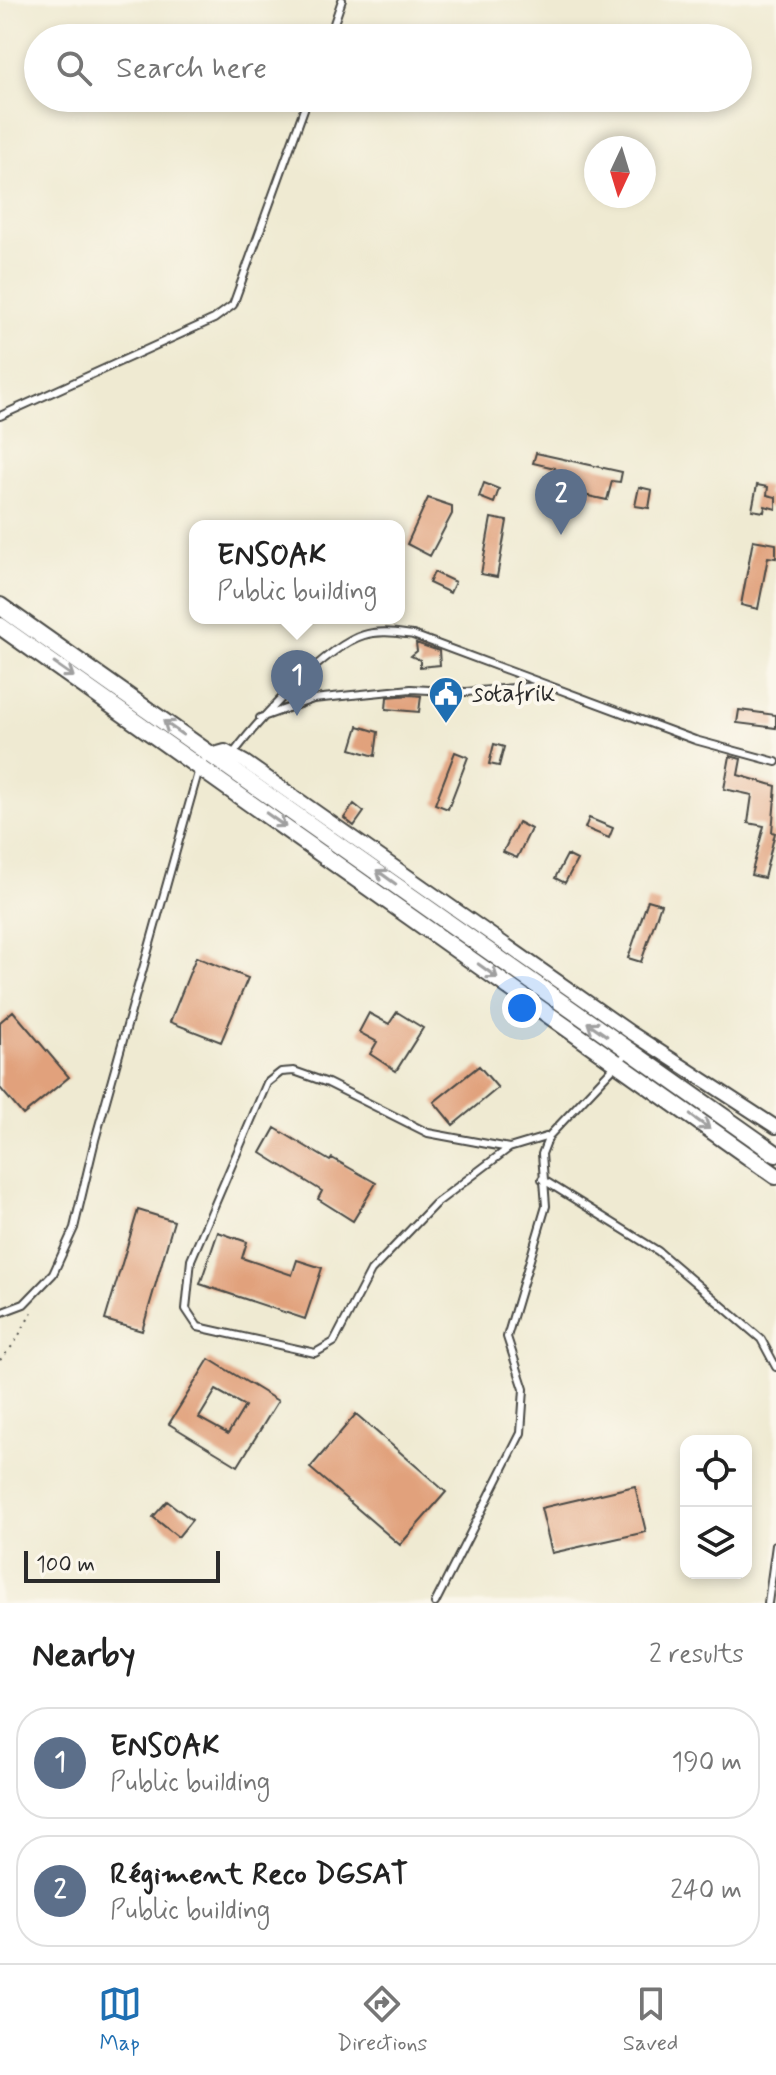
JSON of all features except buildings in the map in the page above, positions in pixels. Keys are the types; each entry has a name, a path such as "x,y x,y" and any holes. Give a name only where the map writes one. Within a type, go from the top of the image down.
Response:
{"street":[{"path":"0,606 205,759 624,1057 776,1176"},
{"path":"0,626 205,759"},
{"path":"205,759 225,751 233,754 630,1032 776,1127"},
{"path":"624,1057 776,1154"}],"lane":[{"path":"334,24 342,0"},
{"path":"0,416 214,319 233,305 243,285 303,112"},
{"path":"233,754 260,718 327,660 360,636 373,633 413,635 695,740 776,762"},
{"path":"260,718 276,715 313,699 411,689 479,692 542,685"},
{"path":"0,1313 24,1304 53,1274 74,1228 95,1140 205,759"},
{"path":"435,1603 521,1433 524,1389 507,1337 546,1206 542,1154 549,1136 624,1057"},
{"path":"509,1148 428,1133 328,1083 294,1071 281,1072 267,1083 191,1260 186,1309 198,1327 315,1353 334,1342 371,1271 435,1204 509,1148 549,1136"},
{"path":"542,1179 658,1251 761,1339 776,1367"},
{"path":"768,1603 776,1545"}],"path":[{"path":"0,1360 14,1344 37,1302"}],"place":[{"name":"Régiment Reco DGSAT","path":"561,535"},
{"name":"ENSOAK","path":"297,716"},
{"name":"sotafrik","path":"446,725"}]}
